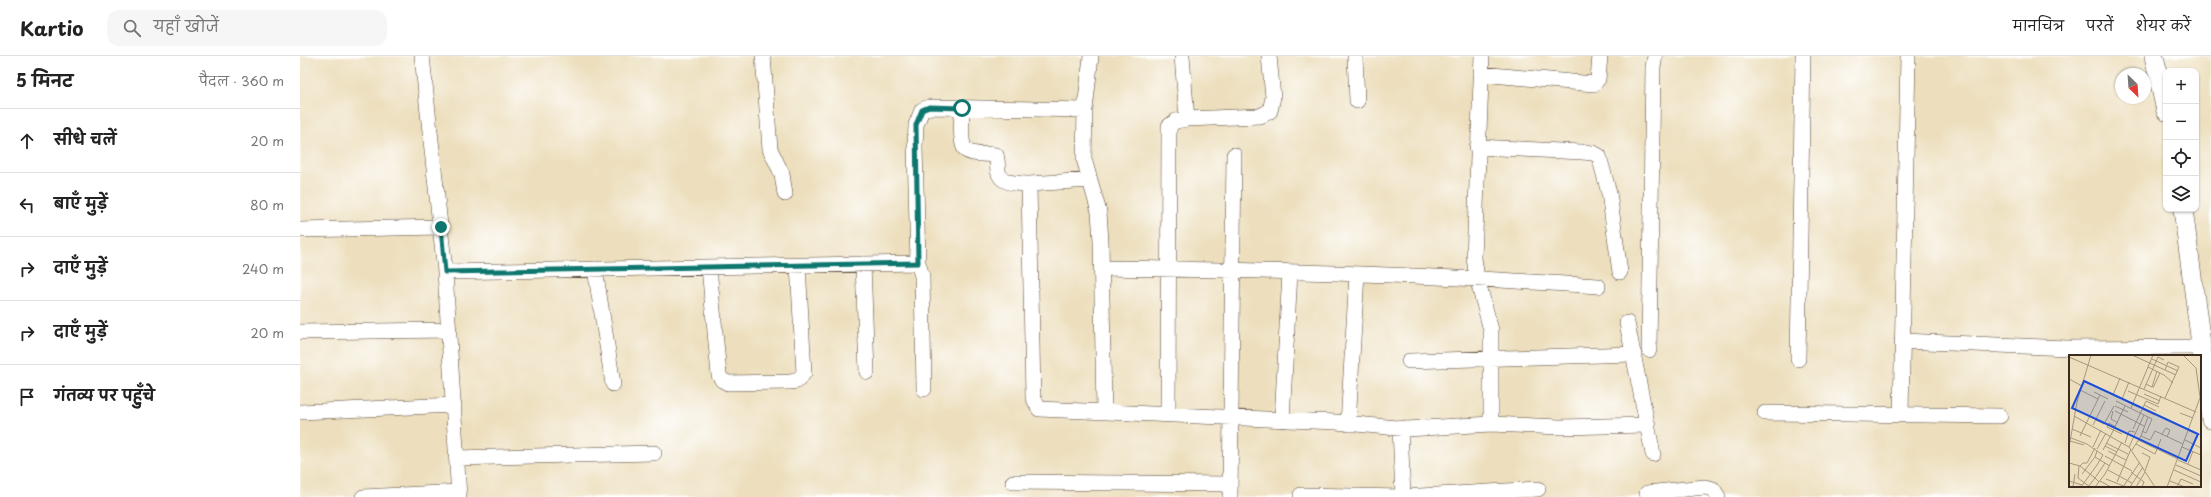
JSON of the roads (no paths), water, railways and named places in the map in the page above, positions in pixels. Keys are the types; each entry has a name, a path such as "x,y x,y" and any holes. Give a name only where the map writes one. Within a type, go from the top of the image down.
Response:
{"main road":[{"path":"2154,56 2164,104"},
{"path":"2183,212 2211,419"}],"street":[{"path":"363,497 459,494 445,272 422,56"},
{"path":"763,56 770,149 782,174 785,194"},
{"path":"1091,56 1085,110 1084,159 1099,212 1104,412"},
{"path":"1182,56 1187,119"},
{"path":"1168,414 1170,269 1169,126 1176,121 1187,119 1260,116 1270,111 1273,97 1269,56"},
{"path":"1355,56 1357,102"},
{"path":"1482,56 1474,258 1477,278 1490,322 1491,424"},
{"path":"1481,74 1594,84 1598,79 1600,56"},
{"path":"1649,350 1653,67 1655,56"},
{"path":"1798,359 1803,56"},
{"path":"1902,415 1902,341 1908,56"},
{"path":"924,389 922,276 918,263 916,125 922,110 929,107 1085,110"},
{"path":"962,108 962,140 964,149 968,152 996,155 999,173 1007,182 1029,184 1090,180"},
{"path":"1478,147 1582,152 1593,153 1599,156 1608,193 1620,272"},
{"path":"1013,482 1230,491 1234,155"},
{"path":"1029,184 1030,301 1035,403 1039,409 1168,414 1400,428 1491,424 1560,428 1648,425"},
{"path":"300,230 441,227"},
{"path":"445,272 918,263"},
{"path":"862,264 867,372"},
{"path":"709,267 713,328 721,378 728,383 775,383 797,381 804,373 798,265"},
{"path":"1101,268 1232,270 1477,278 1598,286"},
{"path":"595,269 613,384"},
{"path":"1282,420 1290,272"},
{"path":"1348,424 1357,274"},
{"path":"1627,323 1653,454"},
{"path":"300,332 449,330"},
{"path":"1902,341 2067,348 2202,347"},
{"path":"1409,361 1491,360 1634,354"},
{"path":"300,412 454,405"},
{"path":"1766,413 2000,416"},
{"path":"1400,428 1403,497"},
{"path":"457,458 654,453"},
{"path":"1647,493 1706,487 1713,489 1718,497"},
{"path":"1300,495 1403,497 1538,489"}]}
